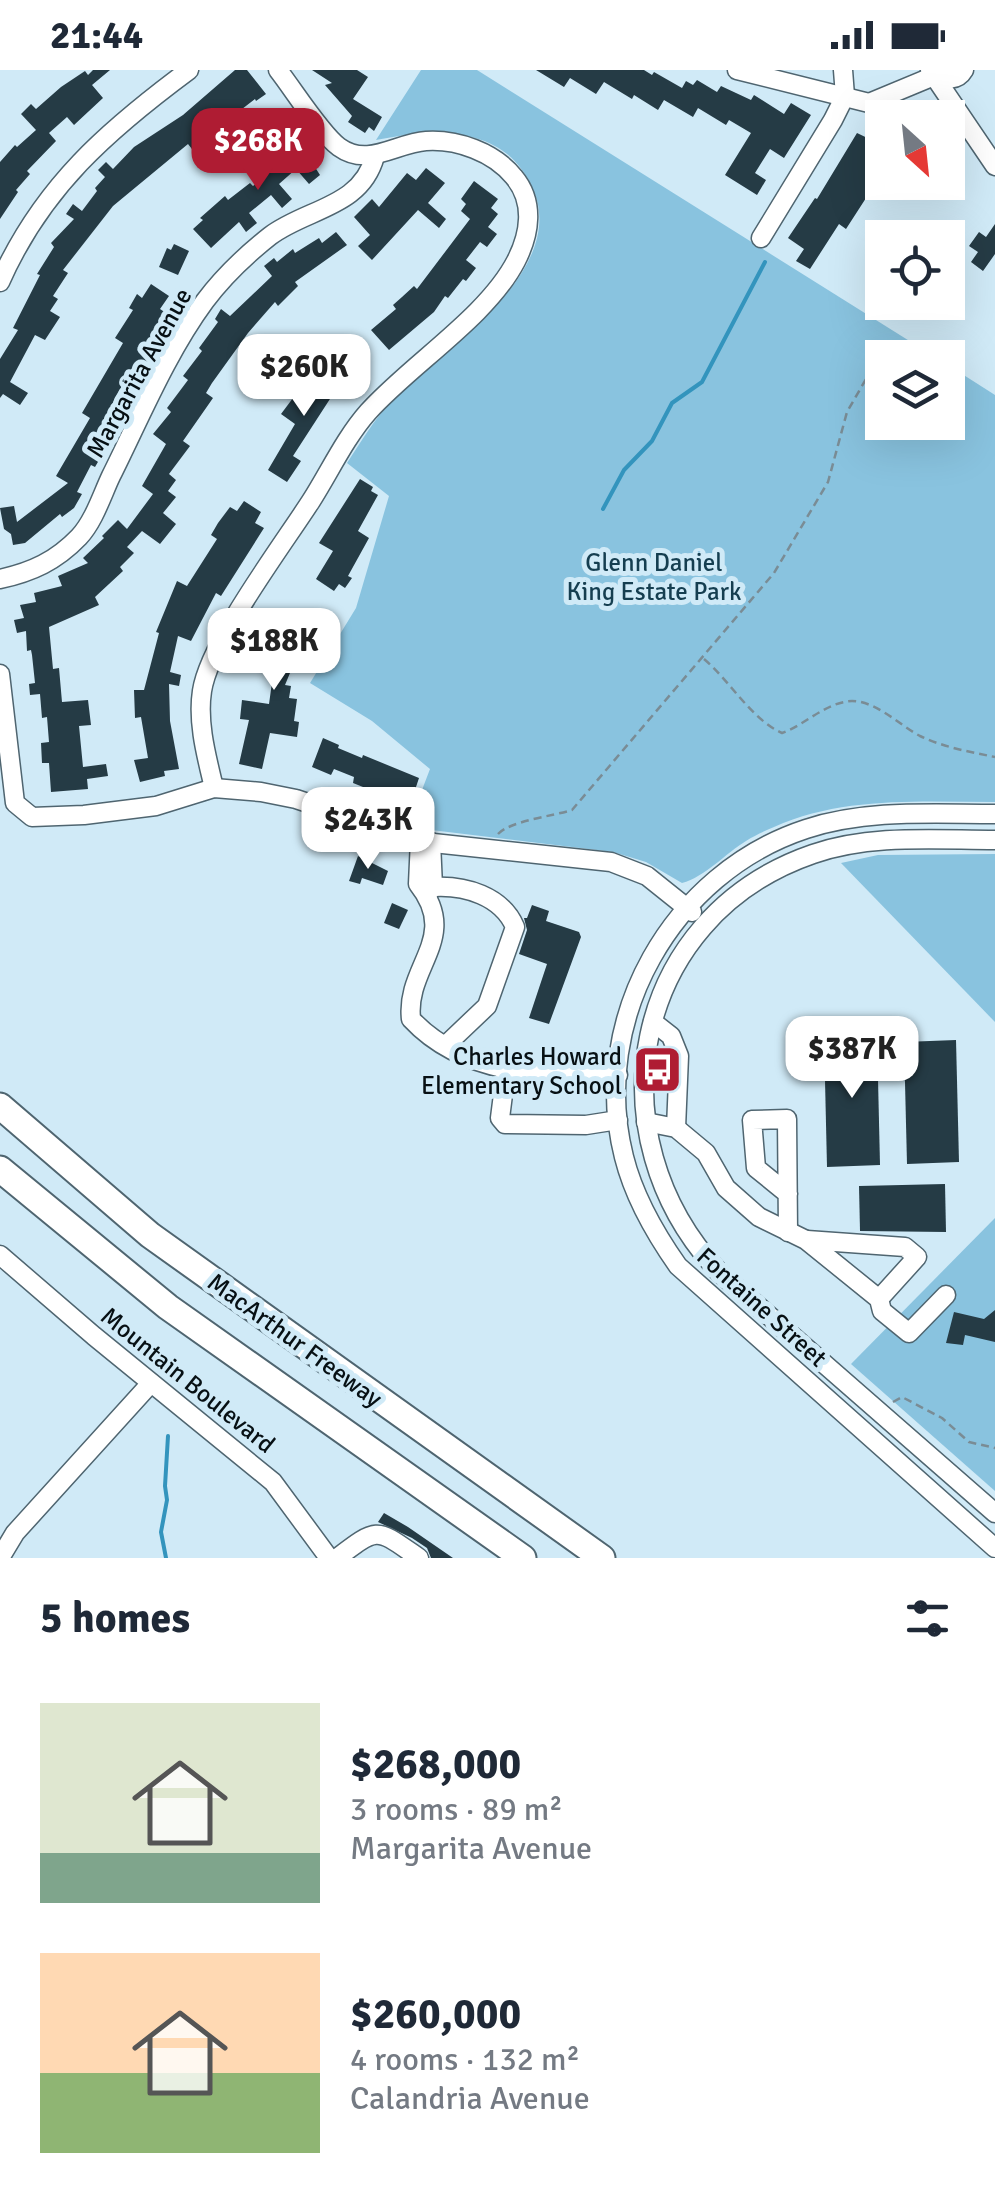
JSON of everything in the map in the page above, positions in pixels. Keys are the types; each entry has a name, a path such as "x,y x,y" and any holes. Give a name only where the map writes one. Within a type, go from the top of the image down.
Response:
{"highway":[{"name":"MacArthur Freeway","path":"0,1106 150,1235 602,1558"},
{"name":"MacArthur Freeway","path":"0,1170 168,1306 524,1558"}],"street":[{"path":"0,282 37,214 68,173 104,137 189,70"},
{"path":"214,788 203,736 202,690 218,646 365,416 482,306 514,265 527,237 529,206 515,178 491,156 459,144 427,141 375,156 356,154 338,146 278,70"},
{"path":"737,70 869,103 935,72"},
{"path":"761,238 844,96 843,70"},
{"path":"935,72 952,80 964,70"},
{"path":"935,72 995,166"},
{"name":"Margarita Avenue","path":"0,579 28,573 56,558 83,533 183,334 216,288 272,234 334,205 356,190 370,172 375,156"},
{"path":"0,674 15,803 32,817 156,806 214,788 296,800 426,841 611,862 647,876 705,924"},
{"name":"Fontaine Street","path":"995,814 860,816 802,830 745,857 715,878 668,929 635,990 624,1026 618,1075 618,1120 633,1184 659,1239 678,1266 995,1548"},
{"name":"Fontaine Street","path":"995,840 892,840 836,847 760,878 705,924 671,973 652,1022 644,1060 646,1122 658,1177 668,1201 699,1250 719,1272 995,1513"},
{"path":"426,841 436,934 412,992 411,1019 446,1045 479,1063 506,1071 618,1075"},
{"path":"430,891 451,886 492,898 509,913 515,927 493,996 446,1045"},
{"path":"652,1022 671,1036 677,1046 676,1128"},
{"path":"506,1071 500,1118 505,1124 586,1125 618,1120"},
{"path":"646,1122 676,1128 706,1153 726,1188 759,1218 806,1240 879,1300 882,1311 909,1334 946,1295"},
{"path":"788,1194 788,1232"},
{"path":"806,1240 904,1247 917,1257 879,1300"},
{"name":"Mountain Boulevard","path":"0,1255 274,1482 333,1558 370,1533 382,1534 419,1558"},
{"path":"0,1558 15,1534 151,1383"},
{"path":"891,1457 909,1437"}],"path":[{"path":"484,850 506,826 572,810 774,573 828,482 847,412 865,381"},
{"path":"703,658 726,678 764,725 782,733 848,700 868,705 922,737 965,752 995,756"},
{"path":"878,1411 902,1397 942,1418 969,1442 995,1448"}],"green space":[{"name":"Glenn Daniel King Estate Park","path":"421,70 477,70 865,313 865,320 876,320 908,340 865,340 865,440 965,440 965,376 995,395 995,802 883,803 827,810 756,835 699,876 682,883 646,862 613,852 423,829 409,824 430,769 372,721 310,683 356,608 389,496 347,463 392,401 475,327 526,266 538,234 537,200 519,166 489,143 433,133 376,140"},
{"path":"995,854 995,1022 841,863 878,855"},
{"path":"995,1218 995,1491 851,1364"}],"building":[{"path":"93,70 110,70 92,85 103,98 74,125 67,117 49,133 56,141 27,171 30,174 0,219 0,162 36,130 21,114 31,104 36,109 61,87"},
{"path":"235,70 247,70 266,94 233,116 247,134 236,142 223,126 202,142 216,160 206,167 188,144 113,206 63,270 68,273 53,296 58,299 50,311 60,317 45,340 35,335 10,382 28,393 20,405 3,394 0,398 0,359 18,330 13,328 54,247 51,243 74,219 66,214 73,204 82,211 105,177 98,170 106,162 113,169 134,147 183,115"},
{"path":"312,70 357,70 368,77 353,99 382,117 374,131 369,127 365,133 348,122 352,116 325,85 332,83"},
{"path":"536,70 644,70 682,88 686,81 693,85 697,80 717,92 721,86 751,100 754,95 784,114 791,103 811,115 784,158 770,149 755,173 766,180 757,195 725,175 751,133 729,120 726,125 698,108 693,117 664,100 658,110 604,82 596,94 570,78 564,87"},
{"path":"295,130 316,157 311,161 320,175 309,184 296,169 279,184 292,199 282,208 271,195 249,213 257,223 246,232 239,222 211,248 193,229 203,220 200,218 225,196 228,200 250,183 253,186 287,158 277,145"},
{"path":"857,133 865,137 865,200 846,229 839,224 810,269 796,261 804,249 788,238"},
{"path":"426,168 445,183 428,203 446,219 439,228 418,210 372,260 358,246 370,235 354,217 372,199 379,207 407,173 416,180"},
{"path":"474,181 498,199 491,208 498,214 488,227 497,234 487,247 480,242 466,260 476,268 466,281 463,279 434,312 389,350 371,330 396,309 393,305 414,286 417,289 470,219 461,211 466,204 461,199"},
{"path":"995,224 995,254 983,271 971,262 978,252 969,246 979,232 986,237"},
{"path":"336,232 347,245 295,282 298,286 278,306 275,302 206,393 213,398 183,441 190,446 169,474 176,480 168,491 176,497 163,513 176,524 160,544 142,531 127,547 134,553 120,567 123,571 95,597 99,605 49,627 53,669 59,668 62,702 88,700 91,725 79,726 83,767 106,764 108,776 87,779 88,789 51,792 49,763 42,763 41,743 49,742 47,717 42,718 40,694 30,695 29,684 35,683 31,650 27,651 26,631 17,633 14,620 24,618 20,605 36,602 34,593 62,586 58,576 88,563 83,558 102,536 118,520 127,529 153,494 142,486 166,444 153,434 171,412 167,408 188,380 183,376 202,351 199,348 218,322 215,319 221,309 230,316 272,276 264,266 274,258 277,262 293,249 295,253 319,238 322,243"},
{"path":"174,244 189,251 178,275 159,267 167,248 171,250"},
{"path":"151,284 169,296 160,309 172,317 153,345 156,346 139,378 130,373 117,394 108,413 118,419 95,450 102,455 95,467 91,465 77,492 82,494 74,508 62,517 60,514 25,543 13,545 11,534 4,529 0,508 14,506 17,522 68,483 56,476 90,418 82,413 123,343 115,338 133,310 129,308 137,294 142,298"},
{"path":"328,359 340,367 331,379 339,385 293,456 301,461 287,482 268,470 295,424 281,414 293,398 298,401"},
{"path":"360,479 378,495 358,531 369,538 348,576 352,578 345,588 339,584 334,591 316,579 333,551 319,543"},
{"path":"244,501 261,512 255,523 264,528 221,596 216,593 191,641 178,636 170,672 181,675 179,686 169,684 170,721 179,769 140,782 134,760 148,758 141,717 135,718 134,690 144,690 159,633 156,632 177,581 187,586 217,539 211,535 218,523 230,507 237,511"},
{"path":"299,617 315,627 285,685 291,686 289,698 297,699 297,737 270,733 262,769 239,764 249,720 240,719 242,700 269,704 274,668 253,660 264,634 276,638 289,618 295,622"},
{"path":"323,738 362,758 363,755 419,778 412,799 403,796 401,801 353,783 354,777 334,769 331,775 312,767"},
{"path":"358,856 388,871 383,885 362,878 360,884 349,881"},
{"path":"392,903 408,910 399,929 384,923"},
{"path":"532,905 549,911 546,921 579,932 581,937 549,1024 529,1018 547,964 519,954 527,930 524,918"},
{"path":"877,1036 880,1165 827,1167 824,1037"},
{"path":"956,1040 959,1162 907,1164 904,1042"},
{"path":"945,1184 946,1232 860,1231 859,1186"},
{"path":"995,1310 995,1342 965,1335 963,1345 946,1343 954,1312 984,1319"},
{"path":"384,1513 453,1558 431,1558 427,1548 378,1522"}],"waterway":[{"path":"603,509 624,470 652,441 672,403 702,382 765,262"},
{"path":"166,1558 161,1532 167,1500 168,1436"}],"place":[{"name":"Charles Howard Elementary School","path":"657,1070"}]}
